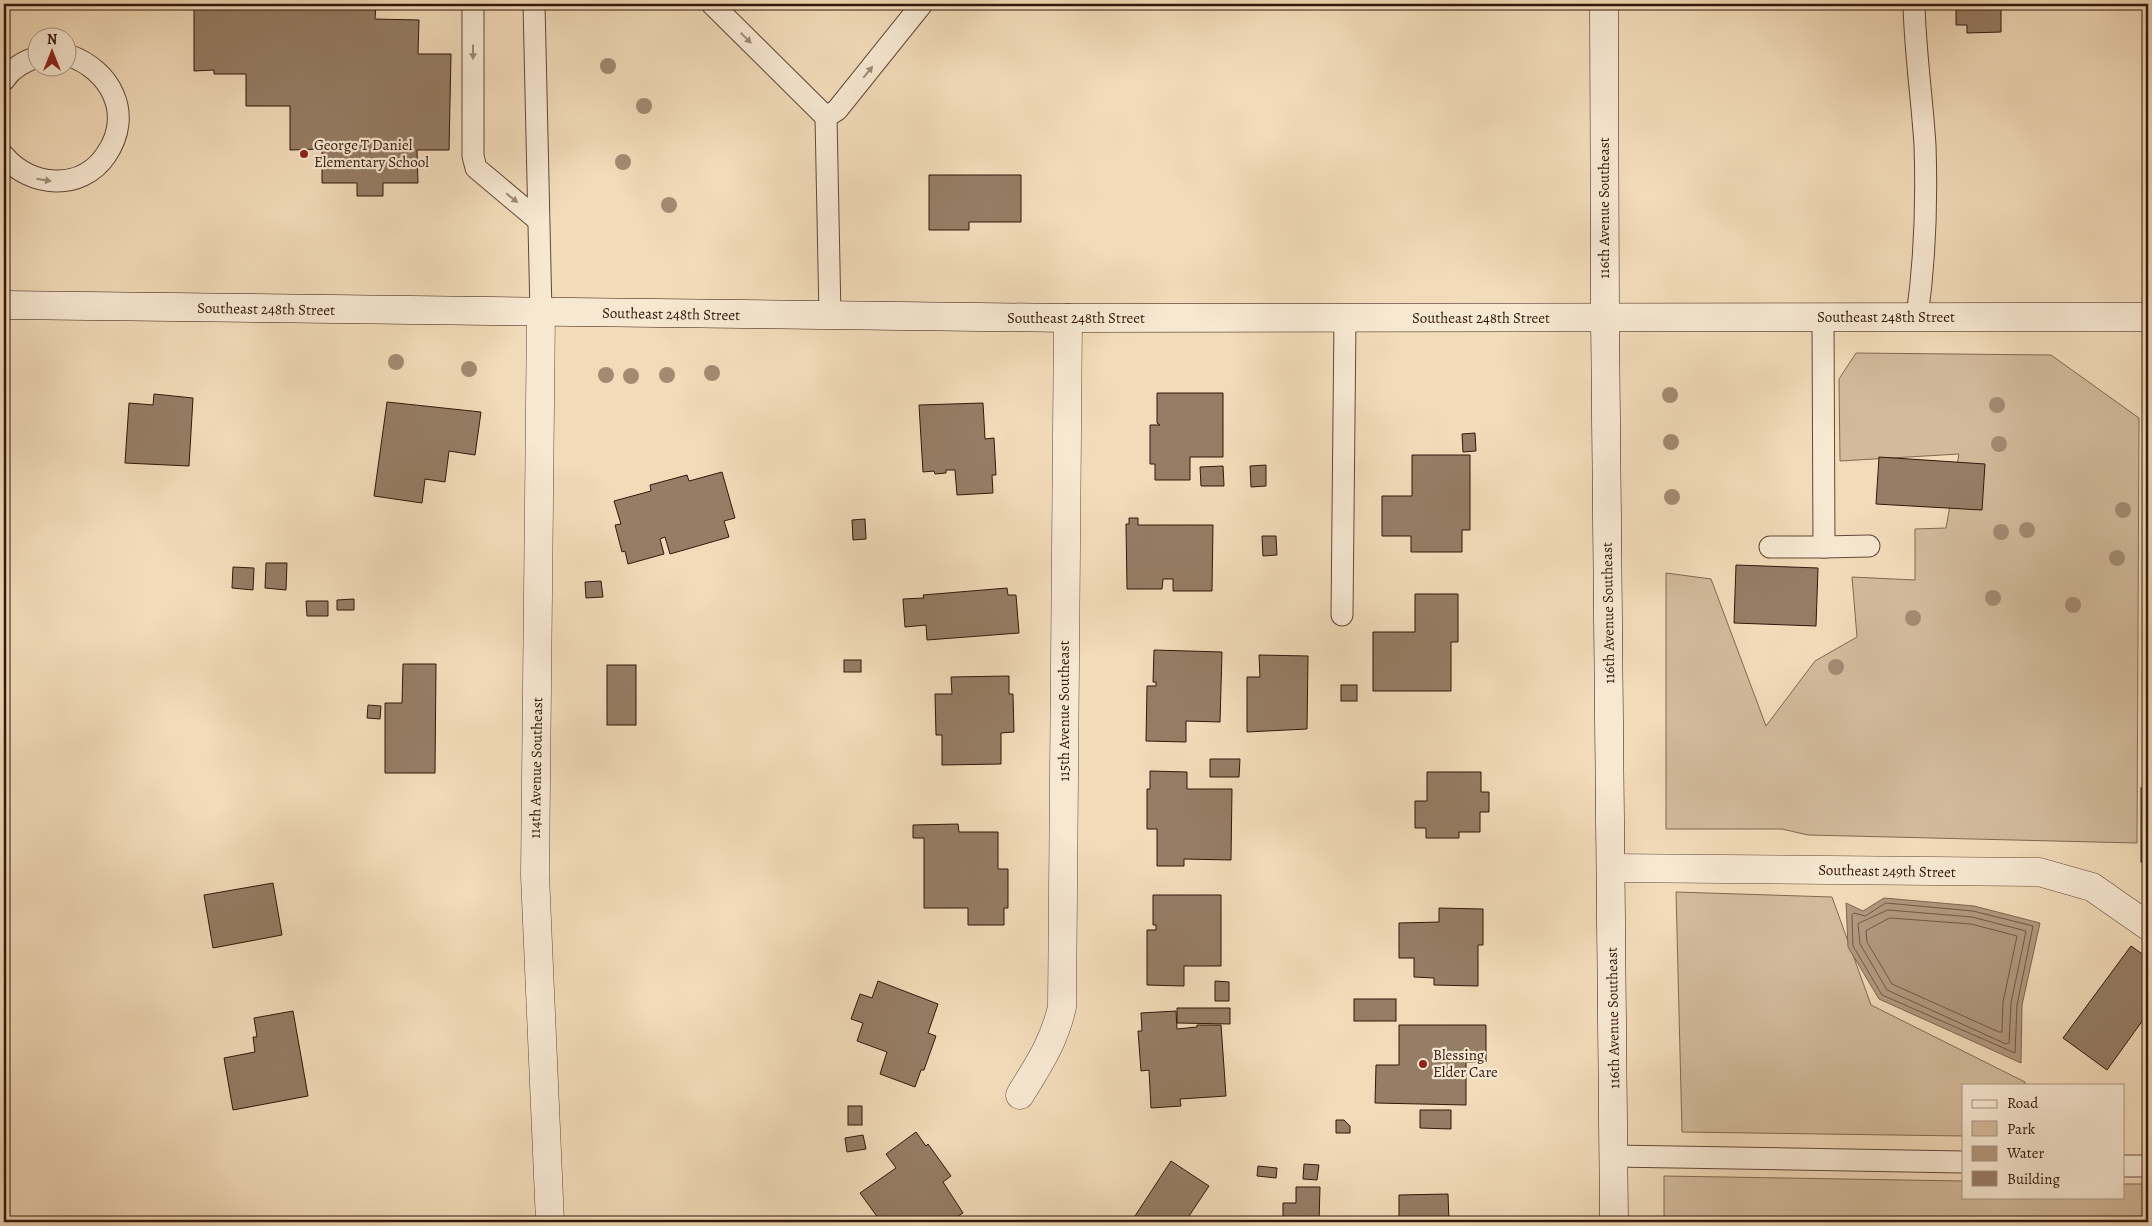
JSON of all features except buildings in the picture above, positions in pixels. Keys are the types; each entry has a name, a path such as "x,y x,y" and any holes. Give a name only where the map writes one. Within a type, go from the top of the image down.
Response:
{"street":[{"name":"116th Avenue Southeast","path":"1604,4 1605,318 1614,1222"},
{"name":"Southeast 248th Street","path":"4,305 1068,318 2148,317"},
{"name":"114th Avenue Southeast","path":"541,313 535,874 550,1222"},
{"name":"115th Avenue Southeast","path":"1020,1095 1046,1052 1056,1031 1062,1007 1068,318"},
{"name":"Southeast 249th Street","path":"1611,868 2040,872 2092,887 2148,926"}],"lane":[{"path":"473,4 473,156 476,168 538,220"},
{"path":"534,4 541,313"},
{"path":"712,4 826,117 830,316"},
{"path":"826,117 837,110 922,4"},
{"path":"1914,4 1915,48 1925,145 1926,246 1917,317"},
{"path":"4,80 9,73 28,60"},
{"path":"4,156 13,167 31,177 51,181 71,179 90,170 105,156 115,138 118,118 115,96 104,78 88,64 78,60"},
{"path":"1342,615 1345,318"},
{"path":"1823,318 1824,547"},
{"path":"1770,547 1869,546"},
{"path":"1614,1156 1962,1162"},
{"path":"2124,1166 2148,1166"}],"green space":[{"path":"1856,353 2051,355 2139,418 2137,843 1808,835 1782,829 1666,829 1666,573 1711,579 1766,726 1815,661 1857,637 1852,577 1915,580 1915,529 1946,528 1959,454 1840,461 1839,379"},
{"path":"1676,892 1832,897 1871,1005 2025,1082 2025,1084 1962,1084 1962,1136 1682,1132"},
{"path":"1664,1176 1962,1181 1962,1198 2124,1198 2124,1184 2148,1184 2148,1222 1664,1222"}],"water":[{"path":"1884,898 1974,906 2040,923 2022,1005 2021,1063 1879,999 1848,947 1846,903 1863,911"}],"place":[{"name":"George T Daniel Elementary School","path":"304,154"},
{"name":"Blessing Elder Care","path":"1423,1064"}]}
